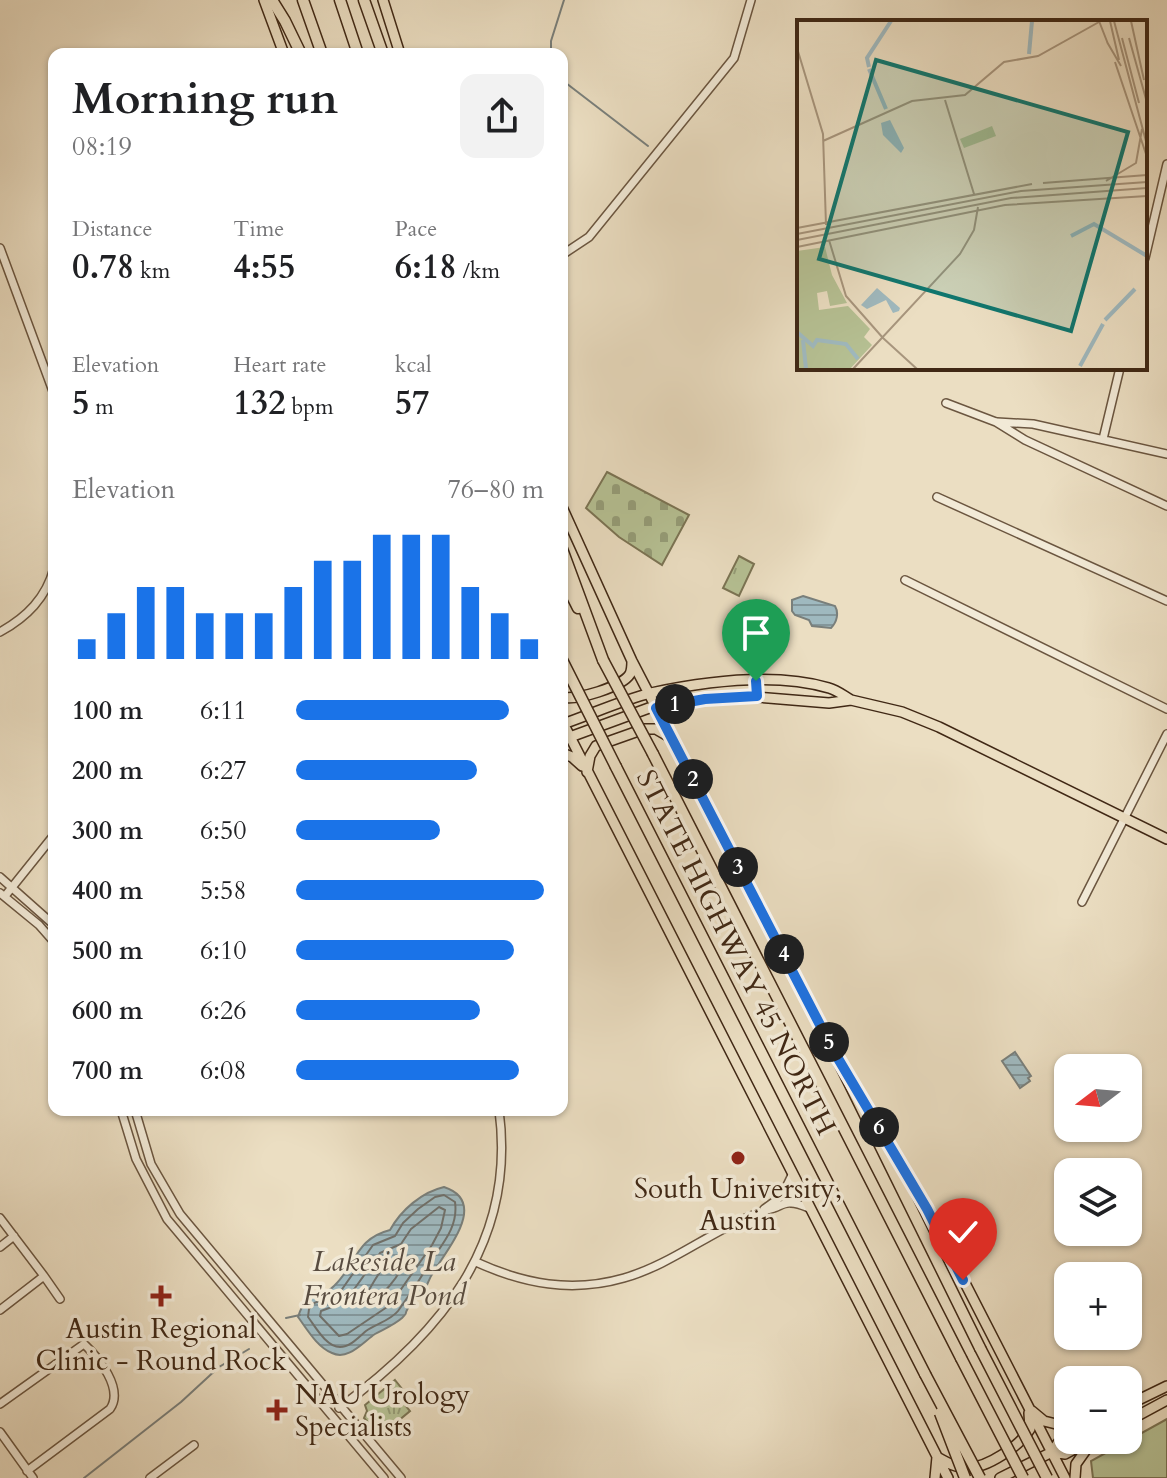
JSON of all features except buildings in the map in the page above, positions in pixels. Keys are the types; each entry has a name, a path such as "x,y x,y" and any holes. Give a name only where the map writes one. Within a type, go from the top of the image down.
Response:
{"highway":[{"path":"272,0 298,48"},
{"path":"303,0 320,48"},
{"path":"340,0 358,48"},
{"path":"364,0 381,48"},
{"path":"568,565 603,660"},
{"name":"STATE HIGHWAY 45 NORTH","path":"568,588 1023,1478"},
{"name":"STATE HIGHWAY 45 NORTH","path":"568,672 980,1478"},
{"path":"833,1050 1047,1478"},
{"path":"925,1374 965,1478"}],"main road":[{"path":"264,0 282,48"},
{"path":"383,0 398,48"},
{"path":"568,520 672,740 833,1050 927,1209 1065,1478"},
{"path":"568,697 577,698 622,682 630,674 632,661"},
{"path":"756,681 757,696"},
{"path":"568,721 649,694 722,682 756,681 832,688 851,700 902,712 930,723 1167,839"},
{"path":"568,739 649,708 705,699 757,696 829,703 851,700"},
{"path":"587,772 596,746 644,729 661,730 672,740"},
{"path":"568,743 587,772 948,1478"},
{"path":"568,755 587,772"},
{"path":"1142,1398 1167,1386"},
{"path":"1142,1413 1167,1400"},
{"path":"1029,1409 1044,1421 1054,1424"},
{"path":"937,1457 963,1468 975,1467 1015,1447 1030,1429 1029,1409"},
{"path":"1000,1478 1054,1449"},
{"path":"1075,1478 1076,1464 1083,1454"},
{"path":"935,1478 937,1457"}],"street":[{"path":"568,252 589,237 734,58 751,0"},
{"path":"1147,249 1167,164"},
{"path":"0,248 48,378"},
{"path":"1103,439 1120,370"},
{"path":"946,403 996,422 1025,440 1167,506"},
{"path":"996,422 1033,424 1167,454"},
{"path":"937,497 1167,601"},
{"path":"905,580 1167,709"},
{"path":"0,632 19,621 36,605 48,586"},
{"path":"1082,902 1167,734"},
{"path":"48,843 13,887 2,895 48,935"},
{"path":"0,877 48,919"},
{"path":"123,1116 136,1159 167,1219 384,1478"},
{"path":"137,1116 151,1164 180,1214 401,1478"},
{"path":"332,1415 432,1327 476,1262 490,1221 501,1171 499,1116"},
{"path":"476,1262 546,1285 605,1283 640,1273 763,1210 782,1196 792,1175"},
{"path":"763,1210 791,1203 809,1208"},
{"path":"0,1218 60,1299"},
{"path":"0,1247 14,1236"},
{"path":"0,1310 44,1276"},
{"path":"0,1404 84,1344 116,1394 113,1405 30,1476 0,1432"},
{"path":"150,1478 194,1445"}],"green space":[{"path":"607,472 689,515 662,565 619,537 586,508"},
{"path":"739,556 754,564 739,596 723,588"},
{"path":"395,1380 407,1395 401,1400 410,1411 380,1436 364,1418 367,1411 365,1405"},
{"path":"1167,1419 1167,1478 1093,1478 1091,1461 1104,1454 1142,1454 1142,1433"}],"water":[{"path":"803,596 835,606 837,617 831,628 812,626 809,620 795,615 792,600"},
{"path":"1015,1052 1031,1076 1028,1078 1030,1081 1020,1088 1002,1061"},
{"name":"Lakeside La Frontera Pond","path":"444,1187 457,1194 463,1203 461,1227 425,1289 406,1314 344,1355 322,1347 298,1317 306,1301 334,1286 363,1246 378,1234 390,1230 413,1203"}],"waterway":[{"path":"551,48 564,0"},
{"path":"568,85 648,146"},
{"path":"286,1318 300,1315"},
{"path":"84,1478 181,1402 219,1367 249,1349"}],"place":[{"name":"South University, Austin","path":"738,1158"},
{"name":"Austin Regional Clinic - Round Rock","path":"161,1296"},
{"name":"NAU Urology Specialists","path":"277,1410"}],"route":[{"path":"756,681 757,696 705,699 656,708 833,1050 927,1209 963,1280"}]}
